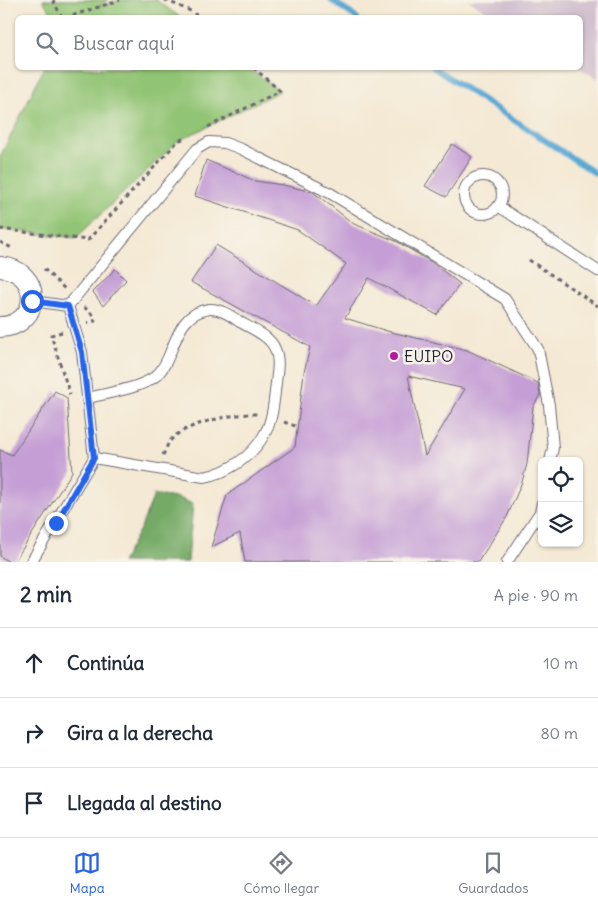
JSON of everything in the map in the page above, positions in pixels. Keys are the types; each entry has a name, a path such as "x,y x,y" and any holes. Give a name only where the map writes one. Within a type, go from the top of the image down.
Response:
{"street":[{"path":"0,267 11,268 23,275 31,287 32,301 25,317 10,327 0,327"}],"lane":[{"path":"31,562 94,458 82,352 74,328 71,302 197,149 209,142 225,143 241,149 330,193 505,298 538,349 549,405 553,448 551,457"},
{"path":"498,206 598,271"},
{"path":"32,301 71,302"},
{"path":"88,398 143,383 157,375 166,363 171,345 186,321 210,309 225,312 268,339 275,349 278,364 274,400 265,435 244,458 220,474 204,477 94,458"},
{"path":"507,562 538,515"}],"path":[{"path":"53,0 62,15"},
{"path":"73,15 120,0"},
{"path":"165,0 196,15"},
{"path":"204,129 280,92 256,70"},
{"path":"0,229 88,240 178,141 187,137"},
{"path":"0,242 16,249"},
{"path":"528,260 598,306"},
{"path":"37,264 71,302 91,313 95,321 51,335 71,397"},
{"path":"156,470 171,440 191,428 216,418 244,414 270,417 298,427"}],"shaded area":[{"path":"468,0 598,0 598,79 582,70 583,15 494,15"}],"green space":[{"path":"42,0 108,0 98,7 120,0 156,0 177,15 53,15"},
{"path":"43,70 251,70 280,91 178,141 76,238 0,229 0,157"},
{"path":"154,495 178,498 193,504 188,562 122,562 141,527"}],"building":[{"path":"452,144 472,157 446,197 425,186"},
{"name":"EUIPO","path":"206,160 255,181 313,192 354,224 396,241 431,262 460,284 437,315 369,278 345,318 387,331 467,350 538,383 540,395 533,407 527,464 522,482 507,517 478,562 245,562 240,533 211,547 227,495 295,447 304,372 310,347 191,282 216,245 316,306 346,264 298,230 195,196","holes":["408,376 465,389 425,456"]},
{"path":"115,269 126,280 103,306 93,292"},
{"path":"55,391 67,398 72,472 14,562 9,562 0,556 0,450 12,455"}],"waterway":[{"path":"331,0 353,15"},
{"path":"437,70 598,175"}],"place":[{"name":"EUIPO","path":"394,356"}],"route":[{"path":"32,301 68,306 82,352 88,398 94,458 56,523"}]}
